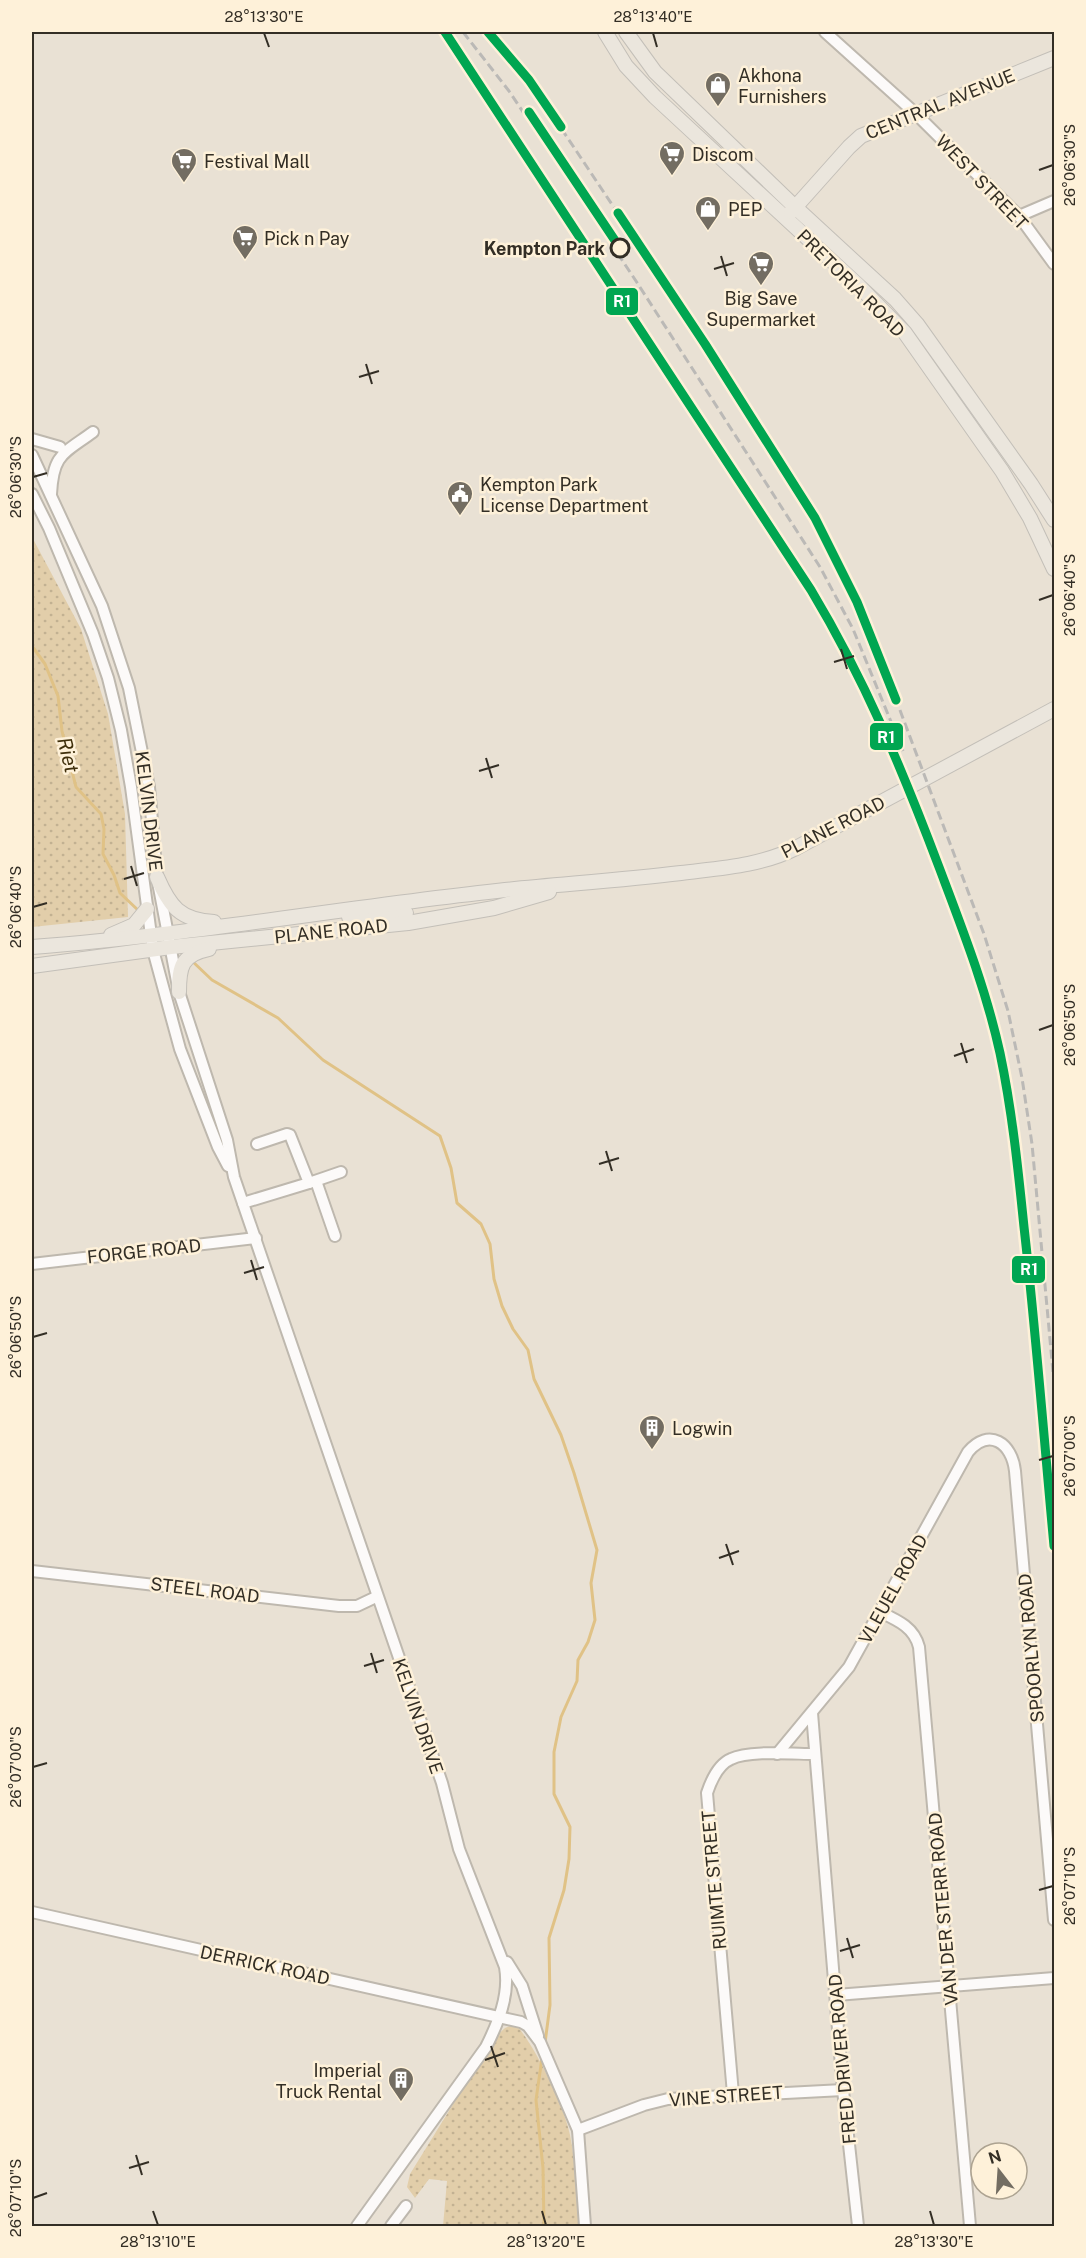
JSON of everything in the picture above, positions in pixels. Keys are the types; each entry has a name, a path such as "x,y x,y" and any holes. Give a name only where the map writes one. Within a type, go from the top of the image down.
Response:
{"main road":[{"name":"PRETORIA ROAD","path":"604,32 626,66 655,97 786,218 905,333 1002,471 1052,557 1054,569"},
{"name":"PRETORIA ROAD","path":"626,32 656,72 795,207 895,299 916,324 1031,484 1054,520"},
{"name":"CENTRAL AVENUE","path":"786,218 859,137 1054,58"},
{"name":"PLANE ROAD","path":"32,966 153,950 169,940 242,924 305,917 403,901 740,866 780,855 1053,708"},
{"path":"158,877 166,898 174,908 186,916 202,921 242,924"},
{"name":"PLANE ROAD","path":"32,947 151,935 169,940 228,943 408,923 494,908 557,890 628,879"},
{"path":"92,942 134,924 147,909"},
{"path":"305,917 371,917 405,913"},
{"path":"179,992 179,973 186,959 200,951 228,943"}],"street":[{"name":"WEST STREET","path":"825,32 915,113 1019,216 1054,264"},
{"path":"1019,216 1054,201"},
{"path":"51,495 52,472 56,461 93,432"},
{"path":"32,439 60,447"},
{"name":"KELVIN DRIVE","path":"32,455 102,606 129,688 149,787 158,877 179,992 228,1140 234,1177"},
{"name":"KELVIN DRIVE","path":"32,494 49,528 93,634 108,678 121,730 153,950 180,1049 218,1147 234,1177 256,1238 376,1597 442,1783 459,1849 502,1955 507,1975 507,1986 499,2017 486,2047 357,2226"},
{"path":"256,1144 290,1135 336,1236"},
{"path":"243,1203 276,1195 341,1172"},
{"name":"FORGE ROAD","path":"32,1264 256,1238"},
{"name":"VLEUEL ROAD","path":"777,1754 849,1667 968,1452 976,1444 989,1440 999,1442 1008,1449"},
{"name":"SPOORLYN ROAD","path":"1008,1449 1013,1458 1015,1471 1054,1920"},
{"name":"STEEL ROAD","path":"32,1571 339,1606 357,1606 376,1597"},
{"name":"VAN DER STERR ROAD","path":"880,1612 912,1631 919,1647 970,2226"},
{"name":"FRED DRIVER ROAD","path":"812,1713 843,2090 858,2226"},
{"name":"RUIMTE STREET","path":"733,2094 707,1793 717,1772 731,1758 750,1755 815,1754"},
{"name":"DERRICK ROAD","path":"32,1912 513,2020 528,2026 540,2042"},
{"path":"502,1955 522,1986 540,2042 578,2130 585,2226"},
{"path":"836,1995 1054,1978"},
{"name":"VINE STREET","path":"578,2130 658,2101 681,2097 843,2090"},
{"path":"391,2226 406,2206"}],"shaded area":[{"path":"32,537 81,629 108,714 125,814 128,917 32,927"},
{"path":"515,2024 539,2060 567,2123 574,2157 579,2226 443,2226 447,2181 429,2179 415,2198 407,2187 410,2174 494,2038 505,2028"}],"waterway":[{"name":"Riet","path":"32,646 45,664 58,696 62,731 76,787 101,814 104,829 103,854 120,893 140,912"},
{"path":"191,960 212,980 278,1018 323,1060 440,1136 451,1168 457,1203 481,1224 490,1244 494,1279 502,1306 513,1329 528,1350 534,1379 561,1435 574,1473 597,1550 591,1583 595,1620 588,1642 578,1660 577,1681 561,1717 554,1752 554,1794 570,1827 569,1859 564,1890 549,1938 550,2005 545,2043"},
{"path":"542,2058 536,2100 543,2168 544,2226"}],"railway":[{"path":"445,32 811,590 849,657 911,795 973,959 988,1006 1004,1074 1014,1139 1028,1267 1054,1546"},
{"path":"463,32 509,91 636,281 820,567 853,629 903,751"},
{"path":"488,32 529,80 705,344 798,489 838,562 874,641 984,934 1008,1011 1022,1078 1032,1144 1054,1383"}],"transit line":[{"name":"R1","path":"445,32 811,590 849,657 911,795 973,959 988,1006 1004,1074 1014,1139 1028,1267 1054,1546"},
{"name":"R1","path":"488,32 529,80 561,127"},
{"name":"R1","path":"529,112 620,248"},
{"name":"R1","path":"618,213 705,344 815,518 857,602 896,700"}],"place":[{"name":"Akhona Furnishers","path":"718,108"},
{"name":"Discom","path":"672,177"},
{"name":"Festival Mall","path":"184,184"},
{"name":"PEP","path":"708,232"},
{"name":"Kempton Park","path":"620,248"},
{"name":"Pick n Pay","path":"245,261"},
{"name":"Big Save Supermarket","path":"761,287"},
{"name":"Kempton Park License Department","path":"460,517"},
{"name":"Logwin","path":"652,1451"},
{"name":"Imperial Truck Rental","path":"401,2103"}]}
